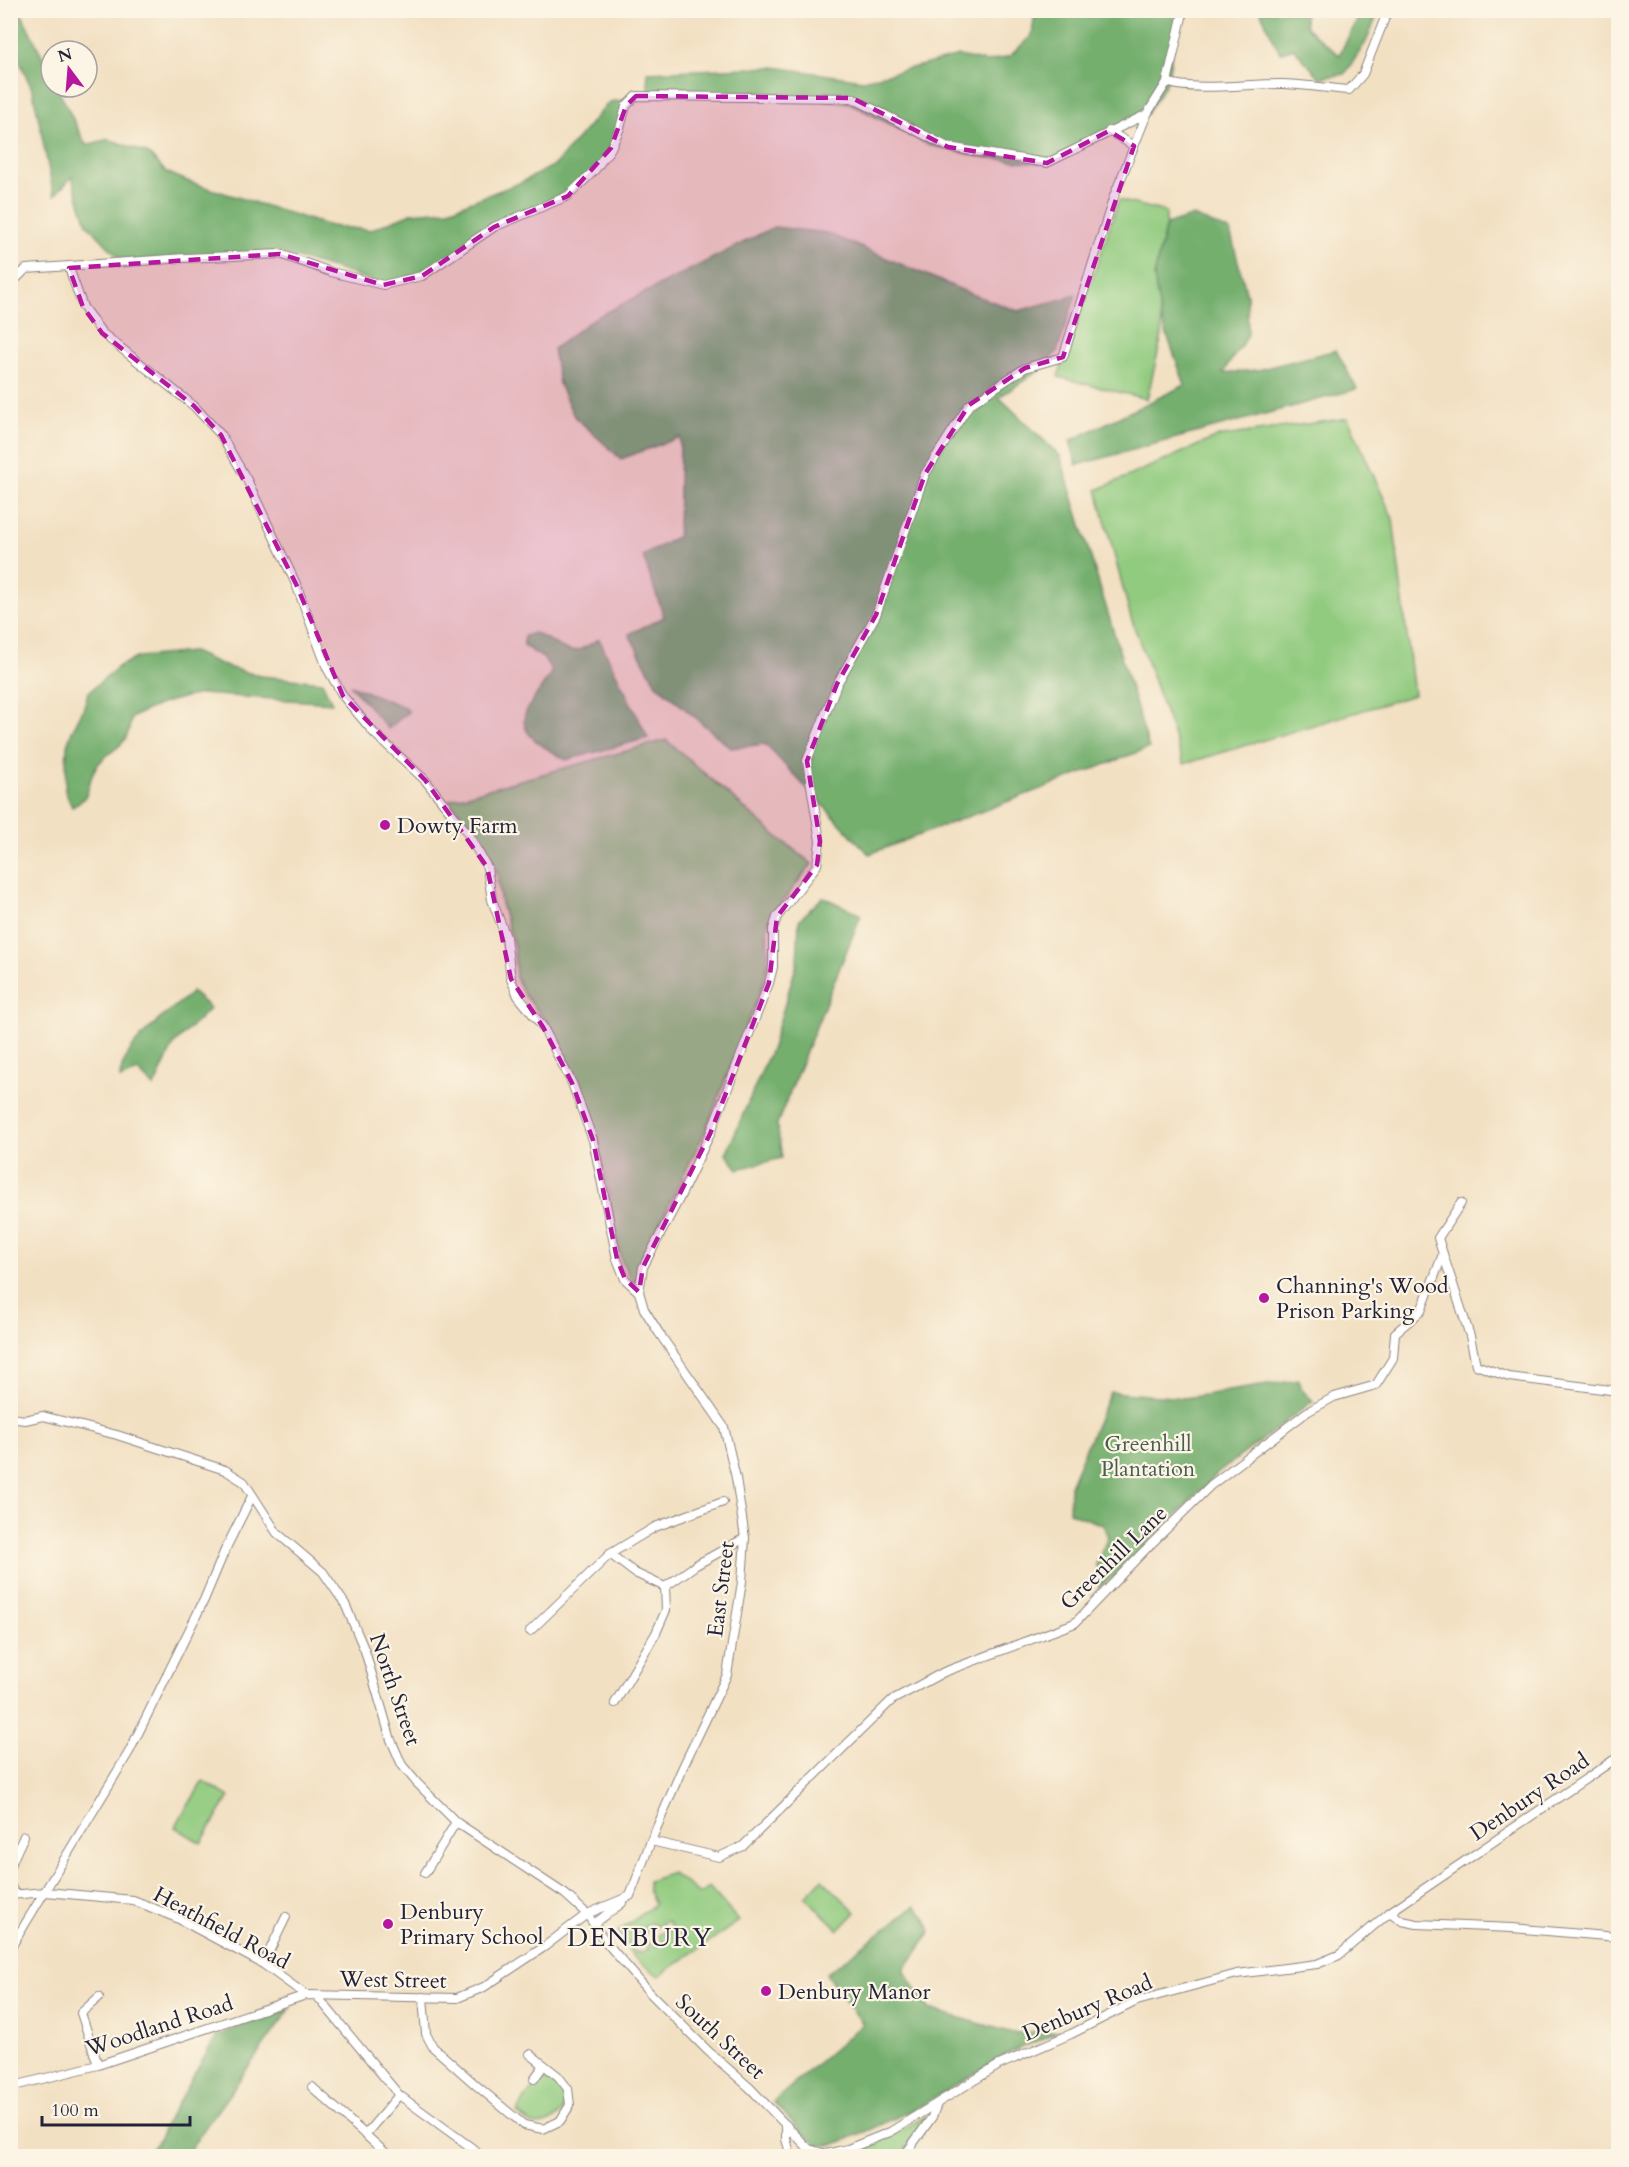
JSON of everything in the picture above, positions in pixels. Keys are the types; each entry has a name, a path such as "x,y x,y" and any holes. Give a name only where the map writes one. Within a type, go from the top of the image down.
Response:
{"street":[{"path":"639,1292 643,1267 710,1134 765,994 773,967 773,929 777,917 817,866 820,841 807,761 837,684 876,615 925,474 969,405 1025,368 1063,357 1114,196 1147,114 1167,82 1182,17 1180,10"},
{"path":"1167,82 1201,86 1283,84 1349,90 1363,74 1388,10"},
{"path":"10,285 26,269 69,268 144,260 280,254 331,272 383,285 422,276 494,228 568,196 594,171 605,156 620,128 626,106 636,96 852,98 948,147 1047,163 1108,131 1147,114"},
{"path":"1108,131 1134,146"},
{"name":"East Street","path":"69,268 83,307 102,333 194,406 221,435 247,480 286,563 327,668 343,696 374,733 425,780 466,831 488,867 492,900 506,937 511,979 518,996 543,1027 572,1083 593,1140 617,1259 625,1279 639,1292 644,1309 659,1333 724,1427 736,1478 745,1538 742,1582 727,1676 681,1771 630,1896"},
{"path":"1461,1203 1438,1238 1470,1336 1476,1365 1509,1377 1618,1390"},
{"name":"Greenhill Lane","path":"651,1841 719,1857 743,1846 892,1700 944,1672 1075,1623 1211,1485 1307,1412 1334,1397 1376,1386 1394,1358 1395,1333 1421,1311 1443,1254"},
{"name":"North Street","path":"10,1418 25,1420 43,1416 117,1435 225,1470 244,1482 277,1533 323,1572 345,1604 365,1652 384,1720 402,1765 456,1822 565,1894 587,1914"},
{"path":"10,1949 129,1752 252,1496"},
{"path":"530,1631 610,1554 655,1527 723,1502"},
{"path":"665,1587 696,1565 745,1538"},
{"path":"610,1554 635,1573 665,1587"},
{"path":"615,1702 656,1633 666,1610 665,1587"},
{"name":"Denbury Road","path":"848,2149 890,2132 999,2065 1071,2034 1137,2001 1237,1974 1317,1964 1339,1955 1390,1912 1618,1757"},
{"path":"426,1873 456,1822"},
{"path":"10,1866 24,1836"},
{"path":"10,1885 13,1895"},
{"name":"Heathfield Road","path":"13,1895 46,1892 133,1900 177,1918 263,1964 306,1995"},
{"path":"587,1914 630,1896"},
{"path":"594,1924 630,1896"},
{"path":"1390,1912 1402,1921 1418,1924 1512,1928 1618,1937"},
{"name":"South Street","path":"587,1914 605,1941 650,1993 708,2051 750,2088 808,2149 826,2154 848,2149"},
{"name":"West Street","path":"317,1996 457,1998 484,1987 544,1947 587,1914"},
{"path":"263,1964 286,1917"},
{"name":"Woodland Road","path":"10,2087 98,2065 306,1995 317,1996"},
{"path":"317,1996 399,2095 483,2157"},
{"path":"98,2065 81,2013 99,1997"},
{"path":"423,1997 426,2034 433,2047 524,2124 543,2128 561,2121 570,2105 568,2088 558,2076 530,2054"},
{"path":"534,2079 544,2065"},
{"path":"312,2087 389,2157"},
{"path":"365,2135 399,2095"},
{"path":"904,2157 932,2117 937,2104"},
{"path":"786,2126 786,2139 791,2157"},
{"path":"840,2157 848,2149"}],"highlighted area":[{"path":"636,96 852,98 948,147 1047,163 1109,131 1134,146 1063,357 1025,368 969,405 925,474 876,615 837,684 807,761 820,841 817,865 777,917 769,983 710,1134 643,1267 639,1292 625,1279 617,1259 593,1140 572,1083 543,1027 511,979 487,867 425,780 343,696 296,584 221,435 194,406 102,333 83,307 69,268 280,254 383,285 422,276 494,227 568,196 611,148 626,106"}],"green space":[{"path":"1180,10 1167,82 1147,114 1043,164 983,157 929,145 849,103 761,92 649,94 647,72 774,67 863,80 959,56 987,62 1010,56 1032,35 1035,11"},
{"path":"11,11 20,11 39,50 39,99 63,99 86,145 109,139 149,154 166,172 192,183 330,226 370,230 411,213 449,210 522,182 555,165 609,102 627,100 606,158 574,188 534,208 491,224 458,252 419,274 383,285 277,252 123,262 87,224 72,177 54,196 33,91 11,43"},
{"path":"1260,11 1304,11 1306,27 1339,55 1362,11 1379,11 1366,42 1345,74 1320,78 1293,48 1280,53"},
{"path":"1119,200 1166,212 1166,225 1154,276 1162,335 1147,399 1058,377"},
{"path":"1193,216 1230,231 1247,295 1248,335 1223,373 1258,370 1336,350 1357,389 1077,465 1070,441 1185,385 1161,318 1154,276 1166,225"},
{"path":"774,227 827,233 969,293 1018,311 1076,295 1057,352 1037,372 999,397 1060,456 1149,748 869,854 765,744 731,748 656,684 629,634 664,617 643,556 678,536 680,437 621,459 574,416 559,384 553,349 593,319"},
{"path":"1348,418 1393,519 1414,695 1184,764 1131,618 1097,490 1217,437"},
{"path":"534,633 569,651 576,651 599,639 648,738 566,760 536,741 525,727 524,719 527,710 552,670 543,658 524,646 524,636"},
{"path":"193,652 227,667 260,676 322,682 332,703 201,694 156,706 131,718 123,743 96,767 86,794 79,803 72,807 65,791 67,745 88,693 121,665 139,657"},
{"path":"350,685 407,708 408,712 388,729"},
{"path":"666,740 812,864 772,915 767,929 768,963 763,984 705,1132 639,1264 636,1284 621,1259 598,1139 577,1084 549,1025 523,993 516,977 514,946 501,903 496,867 449,800"},
{"path":"823,897 861,915 777,1124 782,1158 738,1169 726,1154 772,1047 797,963 799,920"},
{"path":"192,992 210,1008 174,1044 154,1087 138,1071 120,1079 122,1066 137,1042"},
{"name":"Greenhill Plantation","path":"1299,1380 1302,1390 1313,1401 1218,1473 1115,1576 1099,1587 1096,1564 1108,1537 1103,1525 1069,1512 1070,1486 1110,1392 1185,1398"},
{"path":"203,1781 229,1797 201,1843 175,1827"},
{"path":"672,1873 700,1894 709,1887 739,1921 659,1976 633,1957 618,1932 655,1904 648,1890 648,1881","holes":["668,1921 672,1928 658,1935 662,1943 654,1947 651,1942 646,1944 649,1949 640,1954 638,1951 634,1953 629,1942 647,1932 644,1927 652,1922 655,1927"]},
{"path":"822,1879 856,1912 839,1930 805,1897"},
{"path":"915,1906 926,1919 931,1931 904,1970 929,2009 1013,2033 1060,2031 1007,2054 924,2104 870,2130 833,2145 817,2145 773,2102 863,2024 826,1974"},
{"path":"290,2009 185,2156 146,2156 160,2138 164,2126 216,2037"},
{"path":"549,2080 560,2087 565,2095 563,2109 554,2120 547,2123 540,2125 526,2121 517,2113 534,2088 543,2081"},
{"path":"925,2117 926,2120 900,2156 839,2156 853,2154"}],"place":[{"name":"Dowty Farm","path":"385,825"},
{"name":"Channing's Wood Prison Parking","path":"1264,1298"},
{"name":"Denbury Primary School","path":"388,1924"},
{"name":"Denbury Manor","path":"766,1991"}],"district":[{"name":"DENBURY","path":"640,1937"}]}
